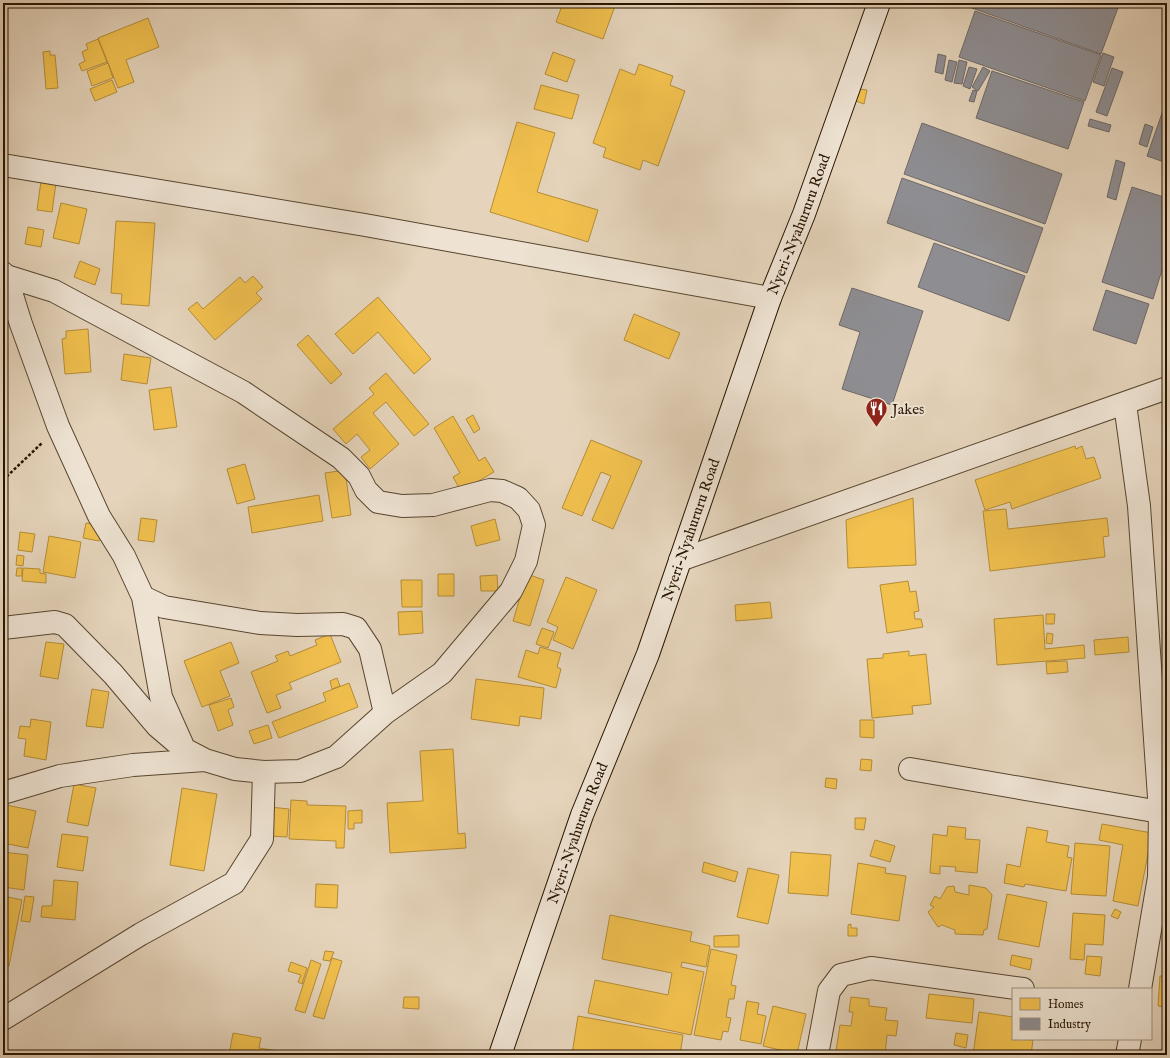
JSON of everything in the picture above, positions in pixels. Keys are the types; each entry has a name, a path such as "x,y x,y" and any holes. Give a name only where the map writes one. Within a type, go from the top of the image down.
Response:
{"street":[{"name":"Nyeri-Nyahururu Road","path":"500,1055 582,815 648,654 770,298 804,214 879,3"},
{"path":"3,165 365,225 770,298"},
{"path":"5,275 58,426 99,516 124,556 143,597 161,697 184,749"},
{"path":"3,628 55,622 65,625 113,674 157,726 184,749 205,760 235,769 264,772 300,771 336,757 385,713 442,673 511,591 526,561 534,525 529,510 518,498 502,491 490,490 433,505 402,506 378,502 366,490 359,476 341,458 243,392 54,291 5,275"},
{"path":"680,560 1167,388"},
{"path":"1125,404 1138,506 1160,812 1159,877 1140,988"},
{"path":"143,597 164,607 260,623 297,625 343,624 356,628 370,649 385,713"},
{"path":"3,793 60,776 133,765 205,760"},
{"path":"910,769 1160,812"},
{"path":"3,1019 141,934 234,883 262,839 264,772"},
{"path":"817,1055 829,991 841,975 871,968 1016,988"},
{"path":"1127,1055 1130,1040"}],"path":[{"path":"3,480 16,470 58,426"}],"building: Homes":[{"path":"563,3 616,3 603,39 556,22"},
{"path":"148,18 159,47 126,60 134,82 118,88 98,38"},
{"path":"98,39 107,62 82,71 79,64 85,61 82,52 88,49 86,44"},
{"path":"50,51 50,55 55,55 58,88 46,89 43,52"},
{"path":"553,52 575,60 567,82 545,74"},
{"path":"108,63 113,78 92,86 87,71"},
{"path":"639,64 673,76 670,85 685,91 658,166 643,160 640,170 603,157 606,148 593,143 620,69 635,75"},
{"path":"112,80 117,92 95,101 90,89"},
{"path":"541,85 579,95 572,119 534,109"},
{"path":"859,89 867,90 864,104 856,101"},
{"path":"517,122 555,133 537,192 598,210 588,242 490,212"},
{"path":"41,181 56,183 52,212 37,210"},
{"path":"61,203 87,209 79,244 53,238"},
{"path":"116,221 155,223 149,306 121,304 122,294 111,293"},
{"path":"28,227 44,230 41,247 25,244"},
{"path":"80,261 100,269 95,285 74,277"},
{"path":"253,276 263,287 256,293 262,299 215,340 188,309 197,302 203,309 240,277 245,283"},
{"path":"378,297 431,359 414,374 378,332 353,354 335,334"},
{"path":"634,314 680,333 669,359 624,340"},
{"path":"88,329 91,372 65,374 62,339 66,338 66,331"},
{"path":"308,335 342,374 331,384 297,345"},
{"path":"124,354 151,358 147,384 121,380"},
{"path":"386,373 429,424 414,436 386,402 373,413 399,444 370,469 361,457 370,450 357,434 346,444 333,429 374,394 369,388"},
{"path":"171,387 177,427 154,430 149,390"},
{"path":"473,415 480,429 474,433 466,419"},
{"path":"453,416 479,461 485,457 494,472 461,491 453,477 460,473 434,428"},
{"path":"591,440 642,461 613,529 592,520 611,476 601,472 582,516 562,508"},
{"path":"1075,446 1076,449 1082,446 1086,459 1094,457 1101,478 1012,509 1010,502 985,510 975,480"},
{"path":"245,464 255,499 237,504 227,469"},
{"path":"345,470 351,515 332,518 325,473"},
{"path":"319,495 323,521 252,533 248,507"},
{"path":"913,498 916,565 848,568 846,520"},
{"path":"1006,509 1008,529 1107,518 1109,536 1103,537 1105,557 990,571 983,511"},
{"path":"141,518 157,520 154,542 138,540"},
{"path":"495,519 500,540 476,546 471,526"},
{"path":"86,523 102,526 99,541 83,538"},
{"path":"20,532 35,534 32,552 18,550"},
{"path":"49,536 81,542 75,578 43,572"},
{"path":"17,555 24,556 23,566 16,565"},
{"path":"17,568 22,568 22,576 16,576"},
{"path":"23,568 40,569 40,573 46,574 46,583 22,581"},
{"path":"438,574 454,574 454,596 438,596"},
{"path":"527,574 544,580 530,626 513,621"},
{"path":"497,575 498,591 481,591 480,576"},
{"path":"566,577 597,590 573,649 553,640 558,627 547,622"},
{"path":"401,580 422,580 422,607 402,607"},
{"path":"908,581 910,592 916,591 919,611 914,612 915,619 921,619 923,627 887,633 880,585"},
{"path":"770,602 772,618 736,621 735,605"},
{"path":"422,611 423,633 399,635 398,612"},
{"path":"1046,614 1055,614 1054,624 1046,624"},
{"path":"1043,615 1045,649 1084,645 1085,658 997,665 994,619"},
{"path":"542,628 554,632 548,648 536,644"},
{"path":"1047,633 1053,634 1052,644 1046,643"},
{"path":"330,634 341,662 289,683 292,689 276,695 281,708 267,713 251,672 278,661 275,656 288,651 290,656 317,645 315,640"},
{"path":"1128,637 1129,652 1095,655 1094,640"},
{"path":"46,642 64,644 58,679 40,676"},
{"path":"231,642 239,663 220,671 230,696 202,707 184,661"},
{"path":"540,647 561,653 557,667 561,669 556,688 518,677 526,650 538,654"},
{"path":"909,651 909,656 926,654 931,704 912,706 913,714 872,718 867,659 883,658 883,654"},
{"path":"1067,661 1068,672 1047,674 1046,662"},
{"path":"337,678 340,686 332,689 330,681"},
{"path":"476,679 544,688 541,719 520,716 519,726 471,719"},
{"path":"349,683 358,707 279,738 272,722 326,701 323,693"},
{"path":"92,689 109,692 103,728 86,726"},
{"path":"231,698 234,707 228,710 233,725 218,731 209,705"},
{"path":"31,719 51,722 46,760 24,756 26,739 18,738 20,726 30,727"},
{"path":"860,720 874,720 874,738 860,737"},
{"path":"268,725 272,738 254,744 249,731"},
{"path":"453,749 458,834 465,833 466,848 390,853 387,803 423,801 420,751"},
{"path":"861,759 872,760 871,771 860,770"},
{"path":"826,778 837,779 836,789 825,787"},
{"path":"74,784 96,788 88,826 67,822"},
{"path":"182,788 217,794 204,871 170,865"},
{"path":"291,800 307,801 307,805 346,806 344,848 336,848 336,841 289,839"},
{"path":"6,805 36,811 28,848 3,843 3,821"},
{"path":"270,807 289,809 287,837 268,836"},
{"path":"362,810 362,823 354,823 354,829 348,829 348,811"},
{"path":"855,818 866,818 864,830 855,829"},
{"path":"1102,824 1152,833 1138,906 1113,901 1123,845 1099,840"},
{"path":"948,826 966,828 965,839 980,840 977,873 955,871 956,867 940,866 940,874 930,873 933,834 947,836"},
{"path":"1027,827 1048,831 1046,842 1069,846 1067,857 1072,858 1066,891 1025,884 1024,887 1004,883 1007,864 1020,867"},
{"path":"62,834 88,837 83,871 57,867"},
{"path":"875,840 895,846 890,862 870,856"},
{"path":"1075,843 1110,846 1106,896 1071,894"},
{"path":"3,852 28,855 24,890 3,887"},
{"path":"791,852 831,855 828,896 788,893"},
{"path":"704,862 738,872 735,882 702,872"},
{"path":"858,863 886,868 885,873 906,876 899,921 851,914"},
{"path":"748,868 779,875 768,924 737,917"},
{"path":"54,880 78,882 75,920 41,917 42,906 52,906"},
{"path":"316,884 338,885 337,908 315,907"},
{"path":"969,885 986,888 992,895 987,929 984,930 983,935 955,934 955,930 942,925 938,927 928,912 934,907 930,905 935,896 940,899 947,887 954,886 955,892 969,895"},
{"path":"1007,894 1047,902 1039,947 998,939"},
{"path":"3,896 22,900 9,966 3,965"},
{"path":"25,896 34,897 30,922 21,921"},
{"path":"1115,909 1121,912 1118,919 1111,916"},
{"path":"1073,913 1105,915 1103,945 1085,944 1084,960 1070,959"},
{"path":"610,915 692,932 690,941 710,946 706,967 682,962 681,967 704,972 691,1035 588,1013 595,980 668,995 672,973 602,959"},
{"path":"851,924 851,928 857,928 857,936 848,936 848,925"},
{"path":"739,935 739,947 714,947 714,936"},
{"path":"711,949 737,955 731,985 736,986 734,999 729,999 726,1017 731,1018 728,1032 723,1031 721,1040 694,1035"},
{"path":"325,951 334,952 330,961 323,960"},
{"path":"1012,955 1032,959 1030,970 1010,965"},
{"path":"1087,956 1102,957 1100,976 1085,974"},
{"path":"332,958 342,961 324,1019 313,1016"},
{"path":"311,960 321,964 305,1013 295,1010"},
{"path":"291,962 307,968 302,984 298,982 301,975 288,971"},
{"path":"1160,976 1167,976 1167,1007 1158,1006"},
{"path":"929,994 974,999 972,1023 926,1018"},
{"path":"404,997 419,997 419,1009 403,1008"},
{"path":"851,997 869,999 869,1006 887,1008 885,1020 898,1021 896,1036 887,1035 885,1055 868,1055 836,1051 840,1025 851,1026 853,1012 849,1012"},
{"path":"747,1001 759,1003 757,1014 766,1016 761,1044 740,1040"},
{"path":"773,1006 806,1014 797,1054 763,1046"},
{"path":"979,1012 1012,1017 1012,1040 1033,1040 1031,1055 973,1055"},
{"path":"578,1016 683,1035 680,1055 572,1054"},
{"path":"233,1033 261,1038 259,1048 278,1051 277,1055 229,1055"},
{"path":"956,1033 968,1035 966,1048 954,1045"}],"building: Industry":[{"path":"970,3 1112,3 1119,5 1101,54 969,7"},
{"path":"975,11 1101,55 1085,101 959,57"},
{"path":"1103,53 1114,57 1104,86 1093,82"},
{"path":"938,54 946,56 943,74 935,72"},
{"path":"949,60 957,62 952,82 945,80"},
{"path":"959,60 967,62 962,84 954,83"},
{"path":"969,67 977,69 970,89 963,86"},
{"path":"983,67 990,71 978,91 972,87"},
{"path":"1112,68 1123,72 1107,116 1096,112"},
{"path":"992,71 1084,102 1068,149 976,118"},
{"path":"973,90 977,91 974,102 969,101"},
{"path":"1167,99 1167,163 1147,156"},
{"path":"1090,119 1111,125 1109,132 1088,126"},
{"path":"922,123 1062,174 1045,224 904,174"},
{"path":"1145,124 1153,127 1147,147 1139,144"},
{"path":"1116,160 1125,163 1116,200 1107,197"},
{"path":"902,178 1043,228 1027,273 887,223"},
{"path":"1132,187 1167,198 1167,254 1153,299 1102,282"},
{"path":"934,243 1025,276 1009,321 918,287"},
{"path":"852,288 923,311 892,405 842,389 860,332 839,325"},
{"path":"1106,290 1149,304 1136,344 1093,330"}],"place":[{"name":"Jakes","path":"877,428"}]}
